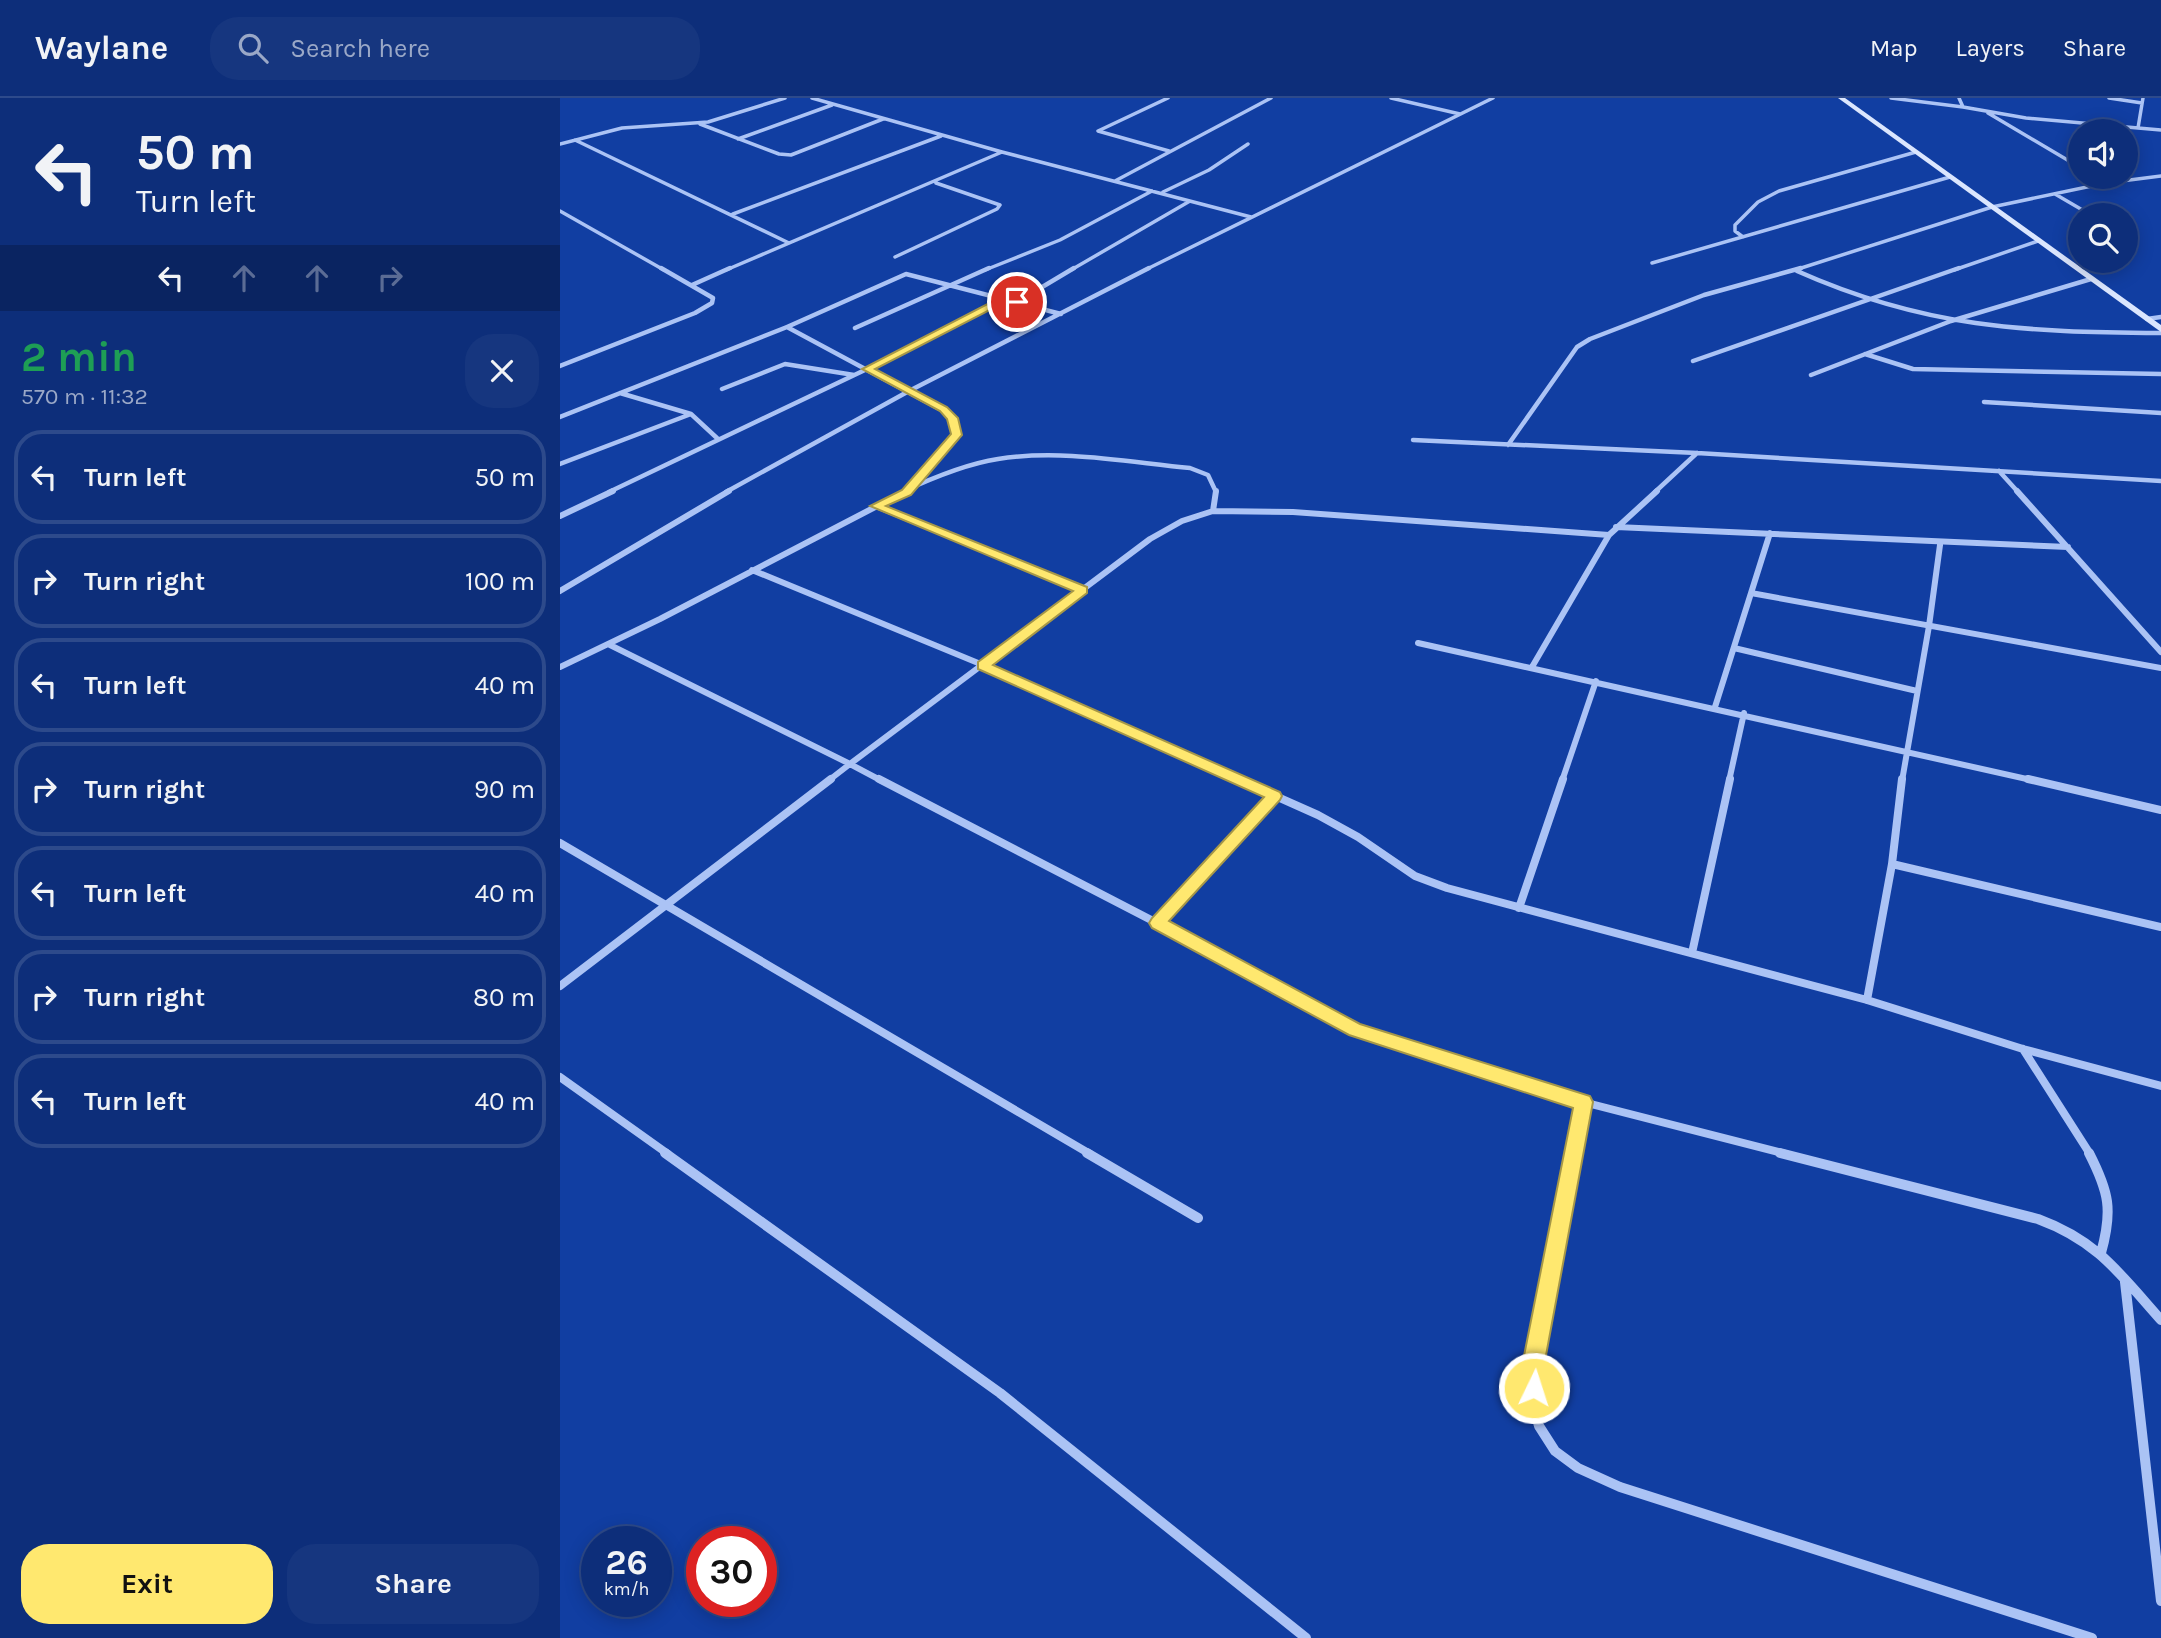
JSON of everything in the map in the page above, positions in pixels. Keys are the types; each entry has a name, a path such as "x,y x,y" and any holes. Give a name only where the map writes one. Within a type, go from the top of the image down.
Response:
{"main road":[{"path":"1841,98 2161,331"}],"street":[{"path":"560,144 622,128 698,124 785,98"},
{"path":"812,98 1251,218"},
{"path":"1168,98 1098,131 1169,151"},
{"path":"1115,181 1271,98"},
{"path":"1391,98 1461,114"},
{"path":"560,591 671,523 909,391 1493,98"},
{"path":"1891,98 2068,122"},
{"path":"1959,98 1964,107"},
{"path":"2109,98 2142,100 2138,128 2161,130"},
{"path":"738,139 833,104"},
{"path":"1984,111 2068,160"},
{"path":"698,124 779,154 791,155 883,119"},
{"path":"733,214 941,135"},
{"path":"575,140 789,243"},
{"path":"1162,193 1209,170 1248,144"},
{"path":"692,285 1002,152"},
{"path":"1742,237 1735,231 1735,225 1758,202 1773,194 1916,152"},
{"path":"2138,179 2161,176"},
{"path":"1652,263 1950,177"},
{"path":"895,257 997,209 1000,205 935,183"},
{"path":"1508,444 1582,342 1704,295 1796,270 1992,207 2078,189"},
{"path":"855,328 951,284 1060,240 1153,190"},
{"path":"2055,194 2070,203"},
{"path":"1017,302 1190,201"},
{"path":"560,211 713,298 712,303 695,313 560,366"},
{"path":"1693,361 2038,240"},
{"path":"1796,270 1834,287 1951,321 2051,331 2161,331"},
{"path":"560,417 787,327 906,274 1061,314"},
{"path":"1811,375 1951,321 2091,279"},
{"path":"560,516 867,369 1004,299"},
{"path":"2147,319 2161,317"},
{"path":"787,327 949,414 957,435 906,492"},
{"path":"1865,354 1913,369 2161,374"},
{"path":"722,389 785,364 854,375"},
{"path":"620,393 691,414 718,439"},
{"path":"1984,402 2161,413"},
{"path":"560,464 691,414"},
{"path":"1413,440 1998,470 2159,483"},
{"path":"1532,667 1609,535 1697,453"},
{"path":"560,667 610,645 876,506 973,465 997,460 1046,457 1190,468 1208,475 1216,491 1213,511"},
{"path":"1998,470 2161,652"},
{"path":"876,506 1082,590"},
{"path":"560,986 1150,539 1182,521 1213,511 1293,512 1609,535"},
{"path":"1616,527 1770,533 1940,545 2068,548"},
{"path":"1715,707 1770,533"},
{"path":"1867,1000 1892,864 1905,750 1930,626 1940,545"},
{"path":"752,570 983,665 1275,796 1339,826 1415,876 1447,888 1867,1000 2023,1049 2161,1086"},
{"path":"1751,593 2161,668"},
{"path":"1418,643 1744,713 2161,810"},
{"path":"610,645 850,764 1157,923 1355,1030 1583,1102 2038,1219 2062,1228 2101,1253 2161,1320"},
{"path":"1734,648 1917,691"},
{"path":"1519,908 1596,681"},
{"path":"1692,953 1744,713"},
{"path":"1157,923 1275,796"},
{"path":"560,843 1198,1218"},
{"path":"1892,864 2161,927"},
{"path":"2023,1049 2089,1153 2107,1192 2110,1208 2101,1253"},
{"path":"560,1077 1000,1393 1306,1638"},
{"path":"1583,1102 1533,1366 1534,1410 1549,1447 1578,1469 1620,1487 2092,1638"},
{"path":"2125,1281 2161,1601"}],"route":[{"path":"1017,302 1004,299 867,369 944,409 952,418 957,435 906,492 876,506 1082,590 983,665 1275,796 1157,923 1355,1030 1583,1102 1533,1366 1534,1388"}]}
